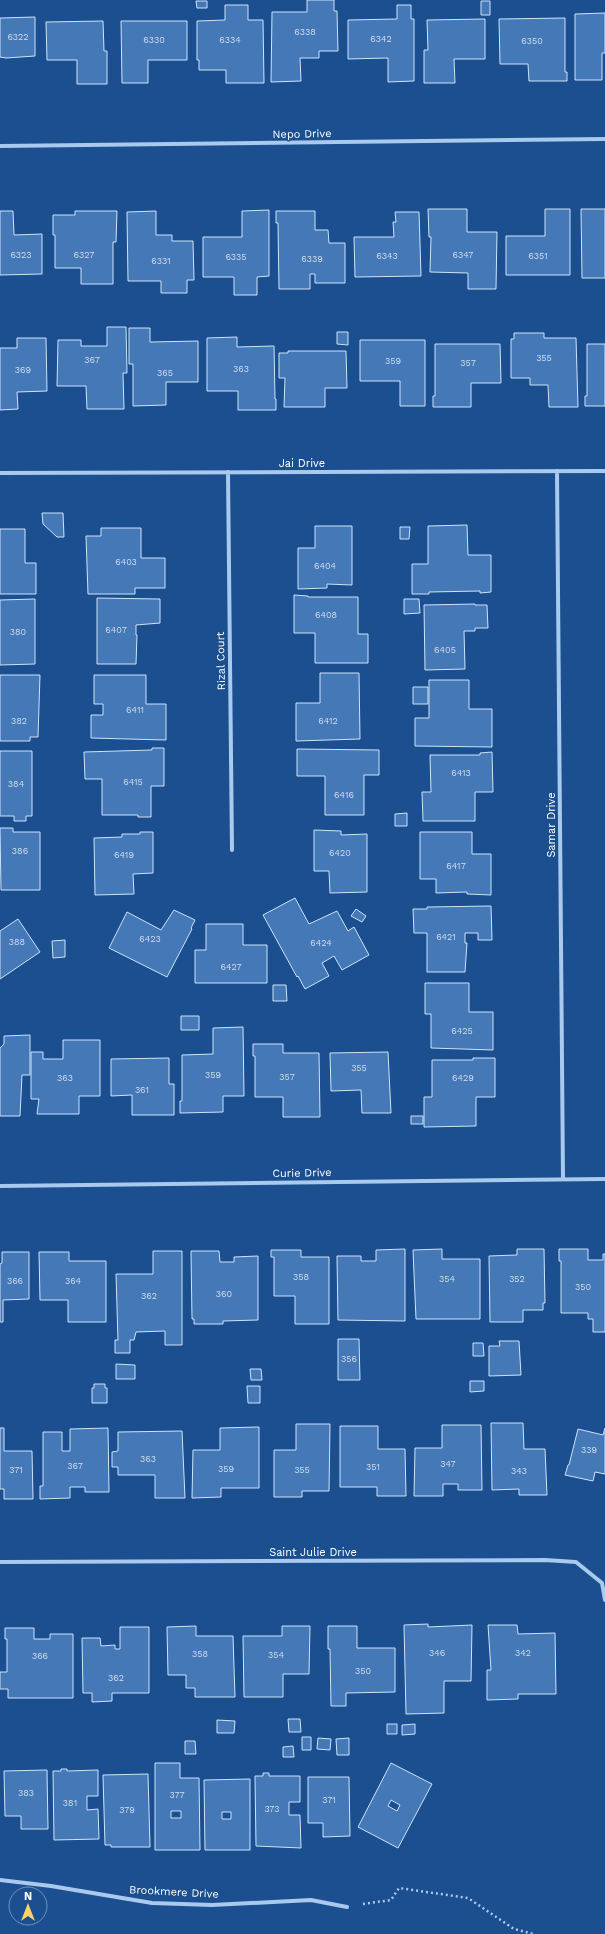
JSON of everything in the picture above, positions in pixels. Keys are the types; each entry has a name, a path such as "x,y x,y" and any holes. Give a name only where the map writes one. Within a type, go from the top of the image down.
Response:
{"street":[{"name":"Nepo Drive","path":"0,146 605,139"},
{"name":"Samar Drive","path":"557,471 563,1178"},
{"name":"Jai Drive","path":"0,473 605,471"},
{"name":"Rizal Court","path":"228,472 232,850"},
{"name":"Curie Drive","path":"0,1186 605,1178"},
{"name":"Saint Julie Drive","path":"0,1562 546,1560 576,1562 602,1583 605,1600"},
{"name":"Brookmere Drive","path":"0,1880 52,1886 152,1903 212,1905 311,1900 347,1907"}],"path":[{"path":"347,1907 391,1900 399,1888 468,1898 514,1929 534,1934"}],"building":[{"path":"307,0 334,0 334,11 337,11 338,51 319,51 319,58 300,58 301,81 271,82 272,12 307,12"},
{"path":"196,1 207,1 207,8 197,8"},
{"path":"481,1 490,1 490,15 481,15"},
{"path":"225,5 248,5 248,20 263,20 264,83 226,83 226,70 199,70 199,60 197,60 197,21 225,20"},
{"path":"397,5 411,5 411,19 414,19 414,81 388,82 388,58 348,59 348,20 397,19"},
{"path":"605,13 605,53 602,53 602,80 575,80 575,14"},
{"path":"35,17 35,56 0,57 0,18"},
{"path":"565,18 565,72 567,72 567,81 529,81 528,64 500,64 499,19"},
{"path":"485,19 485,59 454,59 455,83 424,83 424,50 428,50 427,20"},
{"path":"103,21 104,51 107,51 107,84 77,84 77,60 47,60 46,22"},
{"path":"121,21 187,21 187,60 148,60 148,83 122,83"},
{"path":"428,209 467,209 467,232 497,232 496,289 468,289 468,273 430,272 431,237 429,237"},
{"path":"545,209 570,209 570,275 506,275 506,236 545,236"},
{"path":"581,209 605,209 605,278 582,278"},
{"path":"269,210 269,276 257,277 257,295 234,295 234,277 203,277 203,237 242,237 242,211"},
{"path":"0,211 13,211 14,235 42,234 42,274 0,275"},
{"path":"75,211 117,211 116,242 113,242 113,284 81,284 81,268 55,268 55,235 53,235 53,215 75,215"},
{"path":"156,211 156,235 172,235 172,241 193,241 194,280 187,280 187,293 161,293 161,281 128,281 127,212"},
{"path":"276,211 315,211 315,230 328,230 329,243 345,243 345,283 315,283 315,274 310,274 310,289 279,289 278,223 276,223"},
{"path":"395,212 419,212 421,276 355,277 354,237 394,237 393,222 396,222"},
{"path":"107,327 126,327 127,373 123,373 124,409 87,409 86,386 57,386 58,340 81,340 81,346 107,346"},
{"path":"129,328 150,328 150,342 198,341 198,382 166,382 166,405 133,406 133,364 129,364"},
{"path":"337,332 348,332 348,345 337,344"},
{"path":"514,333 544,333 544,338 576,338 578,407 549,407 548,385 530,385 530,378 511,378 511,339 514,339"},
{"path":"237,337 237,347 274,346 276,410 238,410 238,391 207,391 207,338"},
{"path":"17,338 46,338 47,391 17,392 18,409 0,410 0,348 17,348"},
{"path":"360,340 425,340 425,406 400,406 400,381 360,381"},
{"path":"435,344 500,344 501,383 471,383 471,407 433,407 433,396 435,396"},
{"path":"587,344 605,344 605,406 585,406 585,396 587,396"},
{"path":"288,351 346,351 347,388 325,388 325,407 284,407 285,378 279,378 279,353 288,353"},
{"path":"42,513 63,513 64,537 57,537 43,524"},
{"path":"467,525 468,555 491,555 491,592 429,592 429,594 412,594 412,564 428,564 428,526"},
{"path":"315,526 352,526 352,585 327,584 327,588 298,589 298,548 315,548"},
{"path":"400,527 410,527 409,539 400,539"},
{"path":"101,528 141,528 141,558 165,558 165,588 135,588 135,594 88,594 86,536 101,536"},
{"path":"0,529 25,529 25,563 36,563 36,594 0,594"},
{"path":"294,595 308,597 358,597 358,634 368,634 368,663 315,663 315,633 294,633"},
{"path":"97,598 160,599 160,623 136,625 136,664 97,664"},
{"path":"35,599 35,664 0,665 0,600"},
{"path":"404,599 419,599 420,613 404,614"},
{"path":"424,605 487,605 488,628 475,628 475,631 464,631 465,669 425,670"},
{"path":"320,673 359,673 360,739 296,741 296,703 320,703"},
{"path":"0,675 40,675 38,737 30,737 30,741 0,741"},
{"path":"94,675 146,675 146,704 166,704 166,740 91,738 91,715 103,715 103,704 94,704"},
{"path":"429,680 469,680 469,709 492,709 492,747 415,746 415,718 429,718"},
{"path":"413,687 428,687 428,704 413,704"},
{"path":"152,748 164,748 164,786 151,786 151,817 138,817 138,815 102,815 102,779 85,779 84,752 152,750"},
{"path":"297,749 379,750 379,775 364,775 364,815 325,815 325,776 297,776"},
{"path":"0,751 32,751 32,816 26,816 26,821 14,821 14,816 0,816"},
{"path":"492,752 493,792 475,792 475,821 423,821 422,792 431,792 430,755 480,755 480,753"},
{"path":"407,813 407,826 395,826 395,814"},
{"path":"0,828 13,828 13,832 40,832 40,890 1,890"},
{"path":"314,830 341,831 341,835 367,834 367,892 330,893 329,871 314,871"},
{"path":"140,832 153,832 153,873 133,874 134,894 95,895 94,838 122,837 122,834 140,834"},
{"path":"420,832 472,832 472,854 491,854 491,895 467,894 467,892 436,893 436,879 420,879"},
{"path":"295,898 309,924 337,911 348,931 354,927 369,955 342,970 334,956 322,963 329,976 305,989 263,915"},
{"path":"491,906 492,940 478,940 478,933 465,933 465,943 467,943 465,972 427,972 427,933 414,933 413,909 427,909 427,907"},
{"path":"356,909 366,916 362,922 351,916"},
{"path":"174,910 195,920 191,928 192,929 167,977 109,948 127,912 161,930"},
{"path":"18,919 40,952 0,979 0,931"},
{"path":"206,924 243,924 243,945 267,945 267,983 195,983 195,950 206,950"},
{"path":"65,940 65,957 53,958 52,941"},
{"path":"425,983 469,983 469,1012 493,1012 493,1050 431,1048 431,1014 425,1014"},
{"path":"273,985 286,985 287,1001 273,1001"},
{"path":"181,1016 199,1016 199,1030 181,1030"},
{"path":"243,1027 244,1096 223,1096 223,1112 180,1113 180,1101 182,1101 182,1055 213,1054 213,1028"},
{"path":"30,1035 30,1075 22,1075 20,1116 0,1116 0,1048 4,1044 4,1036"},
{"path":"63,1040 100,1040 100,1096 79,1096 79,1114 37,1114 39,1099 31,1099 31,1052 43,1052 43,1059 63,1059"},
{"path":"253,1044 283,1044 283,1053 319,1053 320,1117 283,1117 283,1097 255,1097 255,1056 253,1056"},
{"path":"388,1052 391,1113 362,1113 361,1090 331,1091 330,1053"},
{"path":"169,1058 169,1084 174,1084 174,1115 132,1115 132,1095 111,1096 111,1059"},
{"path":"473,1058 495,1058 495,1097 476,1097 476,1126 424,1127 424,1097 432,1097 432,1060 473,1060"},
{"path":"411,1116 423,1116 423,1124 411,1124"},
{"path":"405,1249 405,1321 338,1320 337,1256 361,1256 361,1261 376,1261 376,1250"},
{"path":"442,1249 442,1259 480,1259 480,1319 416,1319 413,1250"},
{"path":"517,1249 544,1249 545,1303 543,1303 543,1310 523,1310 523,1322 490,1322 489,1256 517,1255"},
{"path":"559,1249 588,1249 588,1260 603,1260 603,1254 605,1254 605,1332 593,1332 593,1319 588,1319 588,1313 561,1313 561,1261 559,1261"},
{"path":"271,1250 301,1250 301,1257 329,1257 329,1324 295,1324 295,1296 274,1296 274,1257 271,1257"},
{"path":"153,1251 182,1251 182,1345 165,1345 165,1331 136,1332 134,1340 130,1340 130,1353 115,1353 115,1340 118,1340 116,1274 153,1274"},
{"path":"191,1251 219,1251 220,1262 234,1262 234,1257 258,1256 258,1320 223,1321 223,1324 194,1324 194,1319 192,1319"},
{"path":"2,1252 29,1252 29,1299 3,1300 3,1322 0,1322 0,1264 2,1263"},
{"path":"39,1252 69,1252 69,1261 106,1261 106,1322 68,1322 68,1300 40,1300"},
{"path":"338,1339 359,1339 360,1380 338,1380"},
{"path":"499,1341 519,1341 521,1375 489,1376 489,1346 500,1346"},
{"path":"473,1343 483,1343 484,1356 473,1356"},
{"path":"116,1364 135,1365 135,1379 116,1379"},
{"path":"250,1369 261,1369 262,1380 251,1380"},
{"path":"470,1381 484,1381 484,1391 470,1392"},
{"path":"94,1384 105,1384 105,1388 107,1388 107,1403 92,1403 92,1388 94,1388"},
{"path":"247,1386 260,1386 260,1403 248,1403"},
{"path":"491,1423 523,1423 524,1449 545,1449 547,1495 519,1495 519,1489 492,1490"},
{"path":"296,1424 330,1424 329,1491 302,1491 302,1497 274,1497 274,1450 296,1450"},
{"path":"442,1425 481,1425 482,1490 458,1490 458,1484 443,1484 443,1496 414,1496 415,1448 442,1448"},
{"path":"340,1426 378,1426 378,1449 405,1449 406,1496 377,1496 377,1487 340,1487"},
{"path":"259,1427 259,1488 221,1488 221,1497 192,1498 193,1450 220,1450 220,1428"},
{"path":"0,1428 4,1428 4,1451 32,1451 33,1499 4,1499 4,1489 0,1489"},
{"path":"108,1428 109,1492 85,1492 85,1487 70,1487 70,1498 40,1499 40,1486 43,1486 43,1432 62,1432 62,1451 70,1451 70,1429"},
{"path":"605,1428 605,1474 595,1472 593,1481 565,1475 578,1429 603,1435"},
{"path":"182,1431 185,1498 155,1498 155,1475 118,1475 118,1467 112,1467 112,1452 118,1451 118,1432"},
{"path":"428,1624 428,1627 472,1625 471,1681 444,1681 444,1713 406,1714 404,1625"},
{"path":"488,1625 517,1625 518,1634 555,1633 556,1694 518,1694 518,1699 487,1700 487,1670 491,1670"},
{"path":"196,1626 196,1636 233,1636 235,1697 195,1697 195,1688 186,1688 186,1675 168,1675 167,1627"},
{"path":"282,1626 310,1626 309,1674 283,1674 283,1697 244,1697 243,1636 282,1636"},
{"path":"328,1626 357,1626 357,1648 395,1648 395,1692 346,1693 346,1706 331,1706"},
{"path":"120,1627 149,1627 149,1693 112,1693 112,1701 92,1702 92,1693 83,1693 82,1638 100,1638 101,1646 115,1645 115,1649 120,1649"},
{"path":"5,1628 34,1628 34,1639 50,1639 50,1634 73,1634 73,1698 8,1698 8,1689 0,1689 0,1672 7,1672 7,1639 5,1639"},
{"path":"288,1719 300,1719 301,1732 289,1732"},
{"path":"217,1720 235,1721 234,1733 217,1733"},
{"path":"387,1724 397,1724 397,1734 387,1734"},
{"path":"415,1724 415,1734 402,1735 402,1725"},
{"path":"302,1737 311,1737 311,1750 302,1750"},
{"path":"318,1738 331,1739 330,1750 317,1749"},
{"path":"349,1738 349,1755 337,1755 336,1739"},
{"path":"185,1741 195,1741 196,1754 185,1754"},
{"path":"293,1746 294,1757 283,1757 283,1747"},
{"path":"155,1763 180,1763 180,1778 199,1778 200,1850 155,1850","holes":["171,1811 181,1811 181,1818 171,1818"]},
{"path":"391,1763 432,1784 398,1848 358,1827","holes":["391,1800 400,1805 397,1811 388,1806"]},
{"path":"61,1769 67,1769 67,1771 98,1770 98,1796 87,1796 87,1810 98,1809 99,1839 54,1840 53,1771 61,1771"},
{"path":"47,1770 48,1829 21,1829 21,1816 5,1816 4,1771"},
{"path":"263,1773 269,1773 269,1776 300,1776 300,1802 289,1802 289,1815 300,1815 301,1848 256,1846 255,1776 263,1776"},
{"path":"148,1774 150,1847 111,1847 111,1845 105,1845 103,1775"},
{"path":"308,1777 349,1777 350,1836 323,1837 323,1823 308,1823"},
{"path":"250,1779 250,1850 205,1850 204,1780","holes":["222,1812 231,1812 231,1819 222,1819"]}]}
